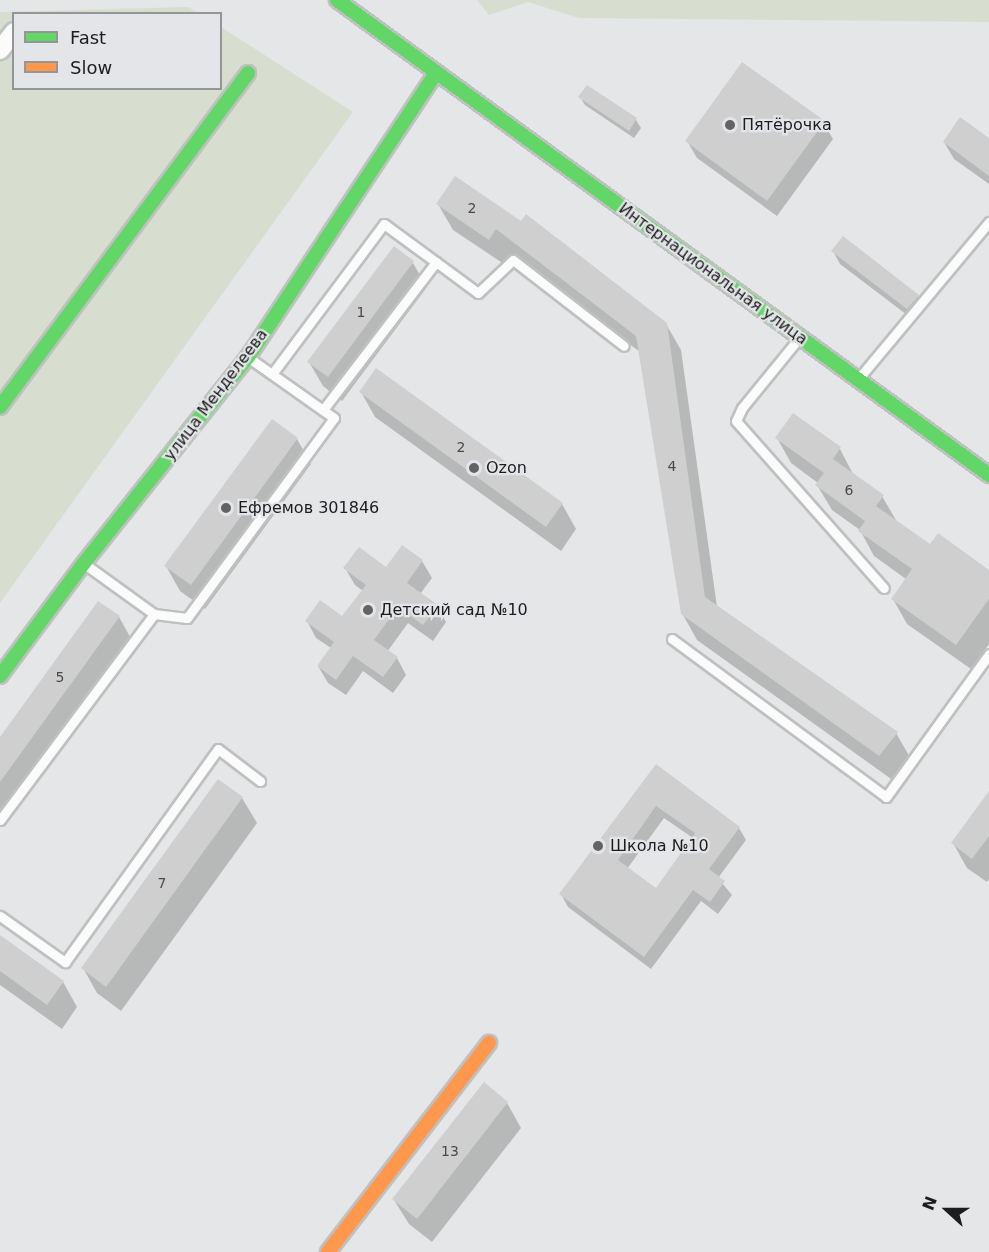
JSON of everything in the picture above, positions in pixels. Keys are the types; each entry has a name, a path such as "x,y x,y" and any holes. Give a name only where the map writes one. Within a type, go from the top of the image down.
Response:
{"street":[{"name":"Интернациональная улица","path":"338,0 989,476"},
{"path":"0,50 12,35"},
{"path":"0,407 248,73"},
{"name":"улица Менделеева","path":"0,676 84,563 248,357 436,73"},
{"path":"328,1252 489,1043"}],"lane":[{"path":"858,380 989,222"},
{"path":"272,374 384,224 478,293 513,260 624,346"},
{"path":"323,410 436,262"},
{"path":"800,337 742,408 736,421 884,588"},
{"path":"84,563 154,614 187,618 334,418 248,357"},
{"path":"0,820 154,614"},
{"path":"672,639 886,797 989,654"},
{"path":"0,916 65,962 218,749 260,781"}],"shaded area":[{"path":"477,0 989,0 989,22 579,18 528,2 489,15"},
{"path":"188,7 197,12 12,12 12,90 222,90 222,28 353,112 0,603 0,12"}],"building":[{"path":"742,62 825,121 767,201 685,141"},
{"path":"587,85 637,118 629,131 578,97"},
{"path":"960,117 989,138 989,176 943,142"},
{"path":"455,176 521,221 526,214 667,323 705,597 898,732 879,756 681,614 636,336 496,229 489,240 436,204"},
{"path":"843,236 919,295 907,309 831,251"},
{"path":"394,246 414,261 328,377 307,362"},
{"path":"376,368 563,503 546,527 359,392"},
{"path":"793,413 841,447 833,459 884,495 876,506 930,544 938,533 989,570 989,599 956,645 891,599 912,569 858,531 865,521 815,485 824,473 775,438"},
{"path":"272,419 298,438 191,585 164,566"},
{"path":"402,545 423,560 407,583 438,605 423,625 398,607 374,640 398,657 383,677 353,656 336,680 317,666 334,642 305,621 320,600 342,616 366,585 343,568 359,547 386,567"},
{"path":"98,601 120,616 0,782 0,737"},
{"path":"656,764 740,827 709,869 725,881 710,902 693,890 644,957 559,894","holes":["656,806 695,833 656,888 618,860"]},
{"path":"218,779 243,797 106,987 81,968"},
{"path":"989,791 989,836 972,859 951,843"},
{"path":"0,935 64,981 47,1005 0,971"},
{"path":"484,1082 508,1102 417,1219 392,1199"}],"traffic: fast":[{"path":"337,0 989,475"},
{"path":"0,407 248,73"},
{"path":"0,676 84,563 248,357 436,73"}],"traffic: slow":[{"path":"328,1252 489,1043"}],"place":[{"name":"Пятёрочка","path":"730,125"},
{"name":"Ozon","path":"474,468"},
{"name":"Ефремов 301846","path":"226,508"},
{"name":"Детский сад №10","path":"368,610"},
{"name":"Школа №10","path":"598,846"}]}
